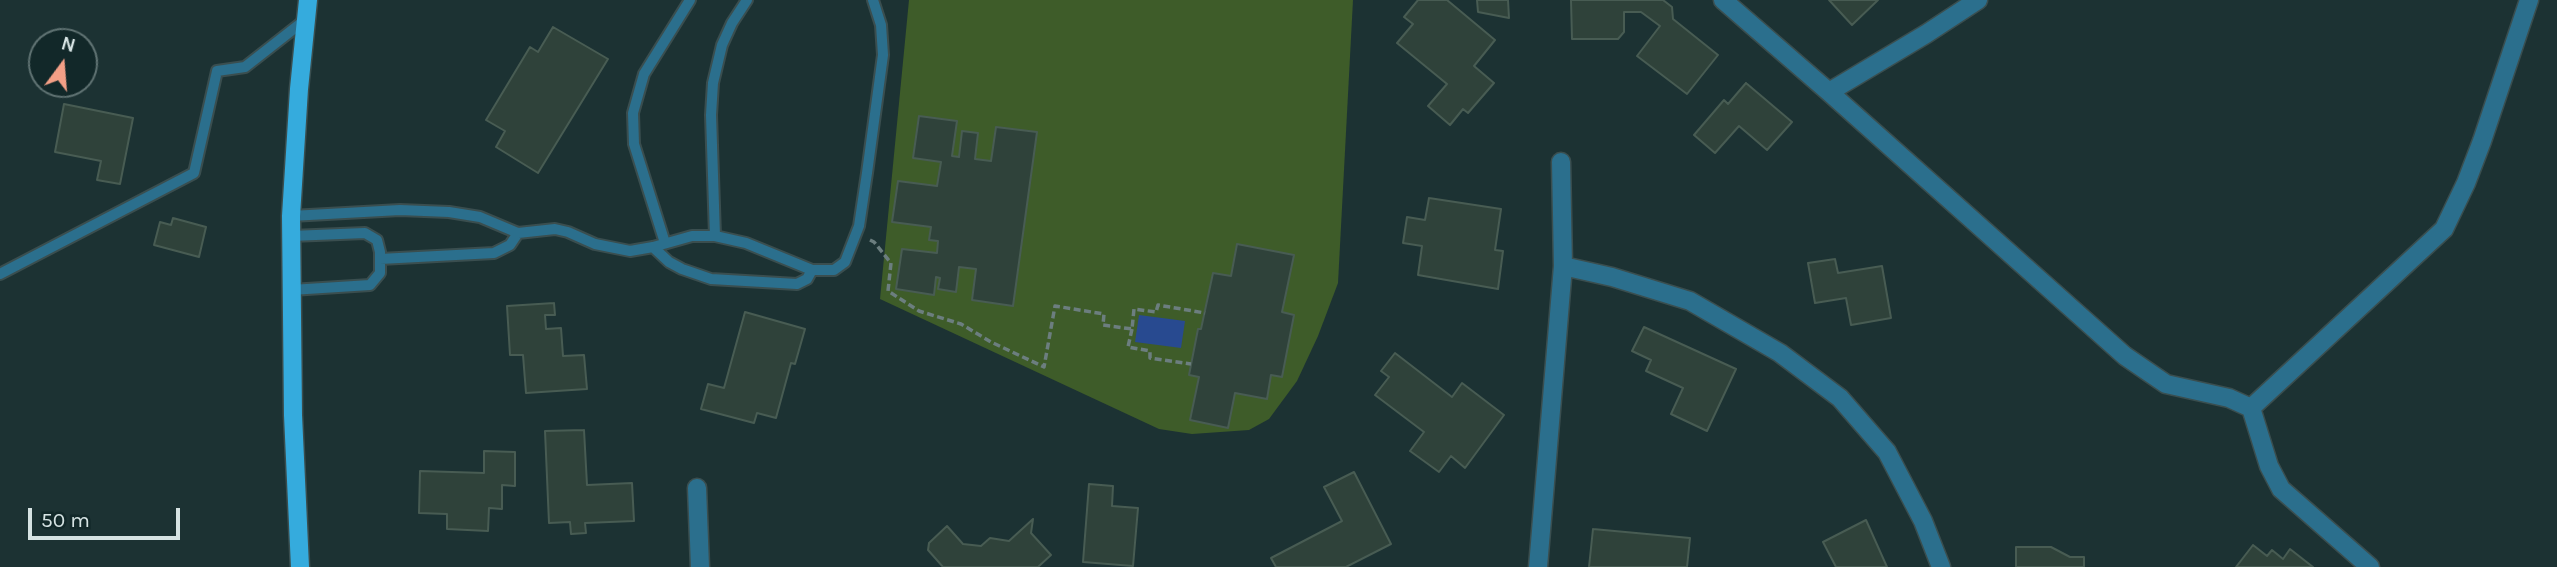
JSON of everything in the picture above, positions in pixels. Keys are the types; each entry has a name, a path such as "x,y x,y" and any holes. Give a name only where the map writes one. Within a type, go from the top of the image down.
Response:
{"main road":[{"path":"300,567 293,415 290,216 308,0"}],"street":[{"path":"1723,0 2125,356 2166,384 2229,398 2251,408 2269,467 2281,489 2370,567"},
{"path":"1829,92 1978,0"},
{"path":"2251,408 2444,229 2482,141 2529,0"},
{"path":"1538,567 1563,266 1561,162"},
{"path":"1563,266 1612,276 1690,301 1780,353 1840,398 1888,452 1923,521 1941,567"},
{"path":"697,488 700,567"}],"lane":[{"path":"665,243 634,144 634,113 644,74 690,0"},
{"path":"715,236 711,115 713,83 722,45 747,0"},
{"path":"290,216 418,210 480,217 519,233 555,229 612,248 631,251 692,236 715,236 746,243 812,270 830,271 842,266 859,226 883,55 881,25 873,0"},
{"path":"0,274 194,173 217,71 245,68 305,20"},
{"path":"291,236 365,233 380,245 378,278 365,287 291,290"},
{"path":"380,259 494,253 510,245 519,233"},
{"path":"653,247 669,262 711,279 797,284 807,279 812,270"}],"path":[{"path":"855,236 874,242 891,263 888,291 919,311 961,324 990,342 1044,367 1055,306 1104,314 1104,325 1132,329"},
{"path":"1191,364 1150,358 1150,351 1128,347 1134,309 1156,312 1158,305 1205,313"}],"green space":[{"path":"909,0 1353,0 1338,283 1297,381 1269,419 1249,430 1192,434 1159,429 880,299"}],"water":[{"path":"1139,315 1185,321 1181,348 1135,342"}],"building":[{"path":"1418,0 1447,0 1495,40 1474,66 1494,83 1468,113 1463,109 1450,125 1428,106 1447,84 1397,43 1413,24 1404,17"},
{"path":"1477,0 1508,0 1509,18 1478,12"},
{"path":"1571,0 1663,0 1672,7 1673,19 1718,55 1687,94 1637,56 1660,26 1641,12 1624,12 1624,32 1618,39 1572,39"},
{"path":"1829,0 1878,0 1852,25"},
{"path":"553,27 608,59 538,173 496,147 505,131 486,120 530,47 538,52"},
{"path":"1746,83 1792,122 1767,150 1739,126 1715,153 1694,135 1724,100 1728,104"},
{"path":"64,104 133,118 120,184 97,180 101,161 55,152"},
{"path":"919,116 957,121 952,156 959,157 962,131 978,133 975,159 991,161 996,127 1037,132 1013,306 972,300 976,269 959,267 956,292 938,289 940,278 936,277 934,295 896,289 902,249 937,253 938,241 929,240 931,227 892,222 898,181 937,186 941,162 913,158"},
{"path":"1429,198 1501,209 1495,250 1503,251 1498,289 1418,275 1422,246 1403,243 1407,217 1425,220"},
{"path":"173,218 206,227 199,257 154,245 160,222 171,225"},
{"path":"1237,244 1294,255 1282,312 1294,315 1282,377 1271,375 1267,399 1235,393 1228,428 1190,420 1199,377 1189,375 1213,273 1231,276"},
{"path":"1835,259 1838,273 1882,266 1891,318 1851,325 1846,298 1815,303 1808,263"},
{"path":"554,303 555,315 545,315 546,329 561,328 563,356 584,355 587,389 526,393 523,355 510,355 507,306"},
{"path":"745,312 805,329 795,364 791,363 776,418 757,413 754,423 701,409 708,384 724,388"},
{"path":"1644,327 1736,369 1707,431 1671,414 1683,388 1646,371 1651,360 1632,351"},
{"path":"1395,353 1452,397 1462,383 1504,415 1465,468 1451,456 1439,472 1410,451 1424,432 1375,395 1389,377 1381,371"},
{"path":"584,430 587,485 632,483 634,521 585,523 586,533 571,534 570,522 549,523 545,431"},
{"path":"484,451 515,452 515,486 502,485 502,509 489,508 488,531 447,529 447,514 419,513 420,471 484,473"},
{"path":"1354,472 1391,544 1346,567 1276,567 1271,558 1342,521 1324,487"},
{"path":"1089,484 1113,486 1112,506 1138,508 1133,566 1083,562"},
{"path":"1033,519 1031,533 1051,555 1038,567 943,567 928,550 929,543 947,526 963,544 981,546 990,538 1009,541"},
{"path":"1866,520 1887,567 1836,567 1823,542"},
{"path":"1593,529 1690,538 1687,567 1589,567"},
{"path":"2253,545 2267,556 2272,550 2283,559 2290,549 2313,567 2236,567"},
{"path":"2016,547 2051,547 2070,557 2084,557 2084,567 2016,567"}]}
